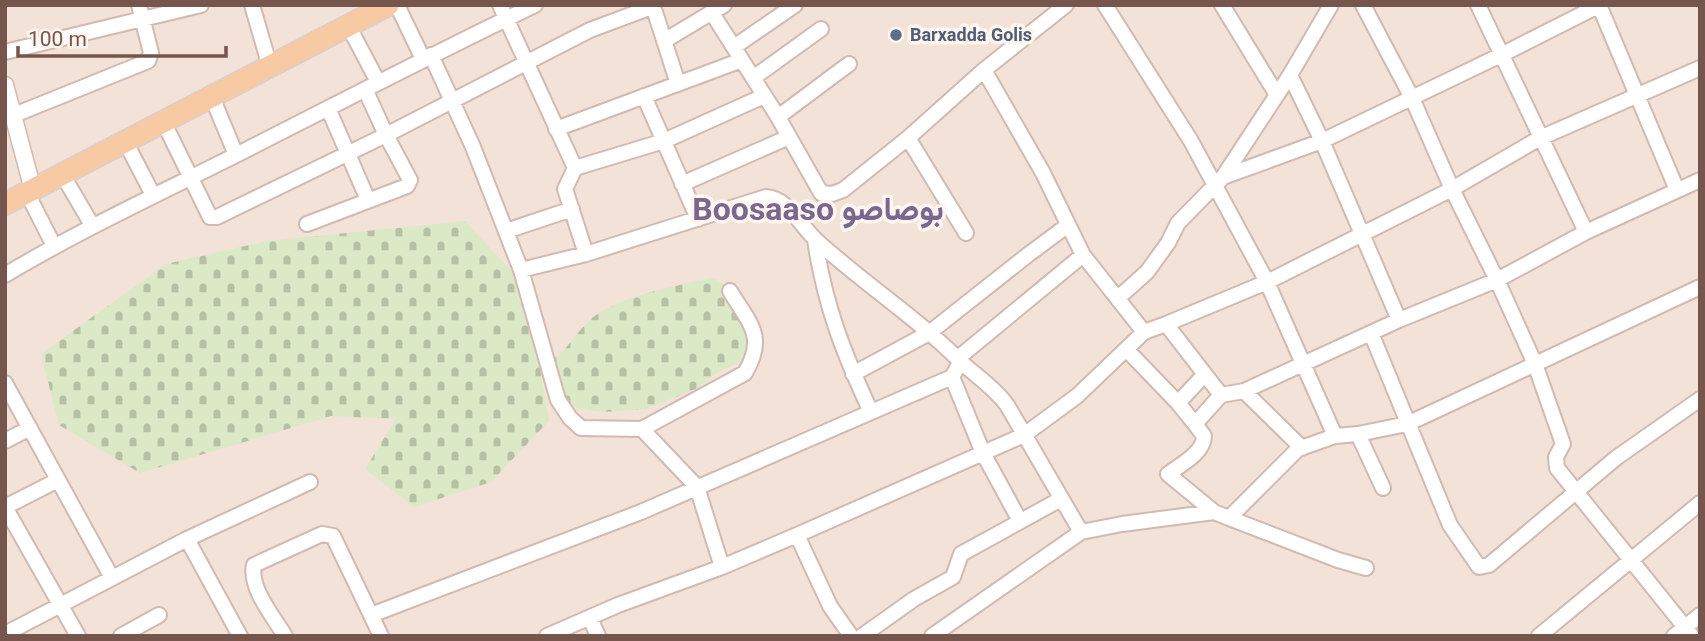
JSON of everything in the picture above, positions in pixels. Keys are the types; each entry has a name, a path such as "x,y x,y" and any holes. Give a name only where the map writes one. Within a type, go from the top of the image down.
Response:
{"main road":[{"path":"5,204 388,5"}],"street":[{"path":"5,52 141,13 201,5"},
{"path":"252,5 270,67"},
{"path":"397,5 473,147 521,270 552,383 569,418 581,428 642,429 745,373 754,358 756,335 730,290"},
{"path":"500,5 575,168"},
{"path":"5,275 92,225 535,5"},
{"path":"556,129 678,84 738,54 794,5"},
{"path":"664,41 718,9 738,54 821,193 832,194 843,190 908,138 984,70 1066,5"},
{"path":"1105,5 1218,182 1267,282 1335,436"},
{"path":"1222,5 1277,95"},
{"path":"1118,298 1147,272 1168,243 1178,223 1218,182 1290,75 1331,5"},
{"path":"1363,5 1412,98 1451,189 1535,364 1562,439 1563,444 1556,462 1574,491 1631,559 1684,633 1700,615"},
{"path":"1478,5 1586,232"},
{"path":"1218,182 1322,141 1599,5 1676,190"},
{"path":"164,123 210,217 217,217 386,135 590,30 649,8 655,12 678,84"},
{"path":"14,115 148,61 151,53 141,13"},
{"path":"307,224 407,186 410,180 386,135 372,85 349,27"},
{"path":"753,78 821,29"},
{"path":"778,117 849,64"},
{"path":"547,636 655,591 722,568 1024,435 1077,396 1144,332 1267,282 1451,189 1540,138 1700,68"},
{"path":"984,70 1044,173 1083,255 1144,332"},
{"path":"1290,75 1322,141 1399,320"},
{"path":"5,85 30,191 54,246"},
{"path":"644,96 698,219"},
{"path":"586,254 565,189 575,168 664,141 764,96"},
{"path":"212,97 236,155"},
{"path":"328,108 368,200"},
{"path":"682,184 789,137"},
{"path":"908,138 966,233"},
{"path":"125,141 153,194"},
{"path":"62,174 92,225"},
{"path":"1195,425 1222,395 1244,391 1371,332 1497,280 1586,232 1700,180"},
{"path":"521,270 586,254 766,197 775,198 783,203 816,240 929,333 1005,401 1081,532"},
{"path":"506,231 572,209"},
{"path":"853,374 929,333 1028,254 1068,226"},
{"path":"816,240 822,284 838,338 871,412"},
{"path":"371,615 579,537 952,377 960,360 1083,255"},
{"path":"1229,518 1298,449 1335,436 1407,424 1700,287"},
{"path":"1166,324 1222,395"},
{"path":"1371,332 1450,525 1479,567 1489,565 1574,491 1700,399"},
{"path":"1126,349 1178,403 1204,436 1204,441 1195,453 1168,474 1214,512 1338,560 1366,568"},
{"path":"1178,403 1205,374"},
{"path":"952,377 983,453 1020,521"},
{"path":"5,383 112,578"},
{"path":"1244,391 1302,448"},
{"path":"5,441 30,428"},
{"path":"642,429 697,487 722,568"},
{"path":"1359,434 1383,488"},
{"path":"58,480 5,507 78,636"},
{"path":"5,634 27,630 62,605 112,578 187,539 310,482"},
{"path":"862,636 914,599 953,578 961,554 1061,499"},
{"path":"1539,636 1700,503"},
{"path":"932,636 1081,532 1214,512"},
{"path":"285,636 256,586 252,574 254,565 322,534 333,536 381,636"},
{"path":"797,535 830,606 851,636"},
{"path":"187,539 240,636"},
{"path":"121,636 159,615"},
{"path":"590,618 598,636"}],"shaded area":[{"path":"5,5 1700,5 1700,636 5,636"}],"green space":[{"path":"465,221 526,287 549,421 491,482 414,507 365,469 396,419 331,416 140,473 59,425 41,354 166,264 267,241"},
{"path":"709,278 719,281 745,300 752,315 753,352 715,374 698,388 647,409 602,412 575,408 564,396 554,359 599,313 638,296"}],"place":[{"name":"Barxadda Golis","path":"896,35"}],"district":[{"name":"Boosaaso بوصاصو","path":"818,209"}]}
